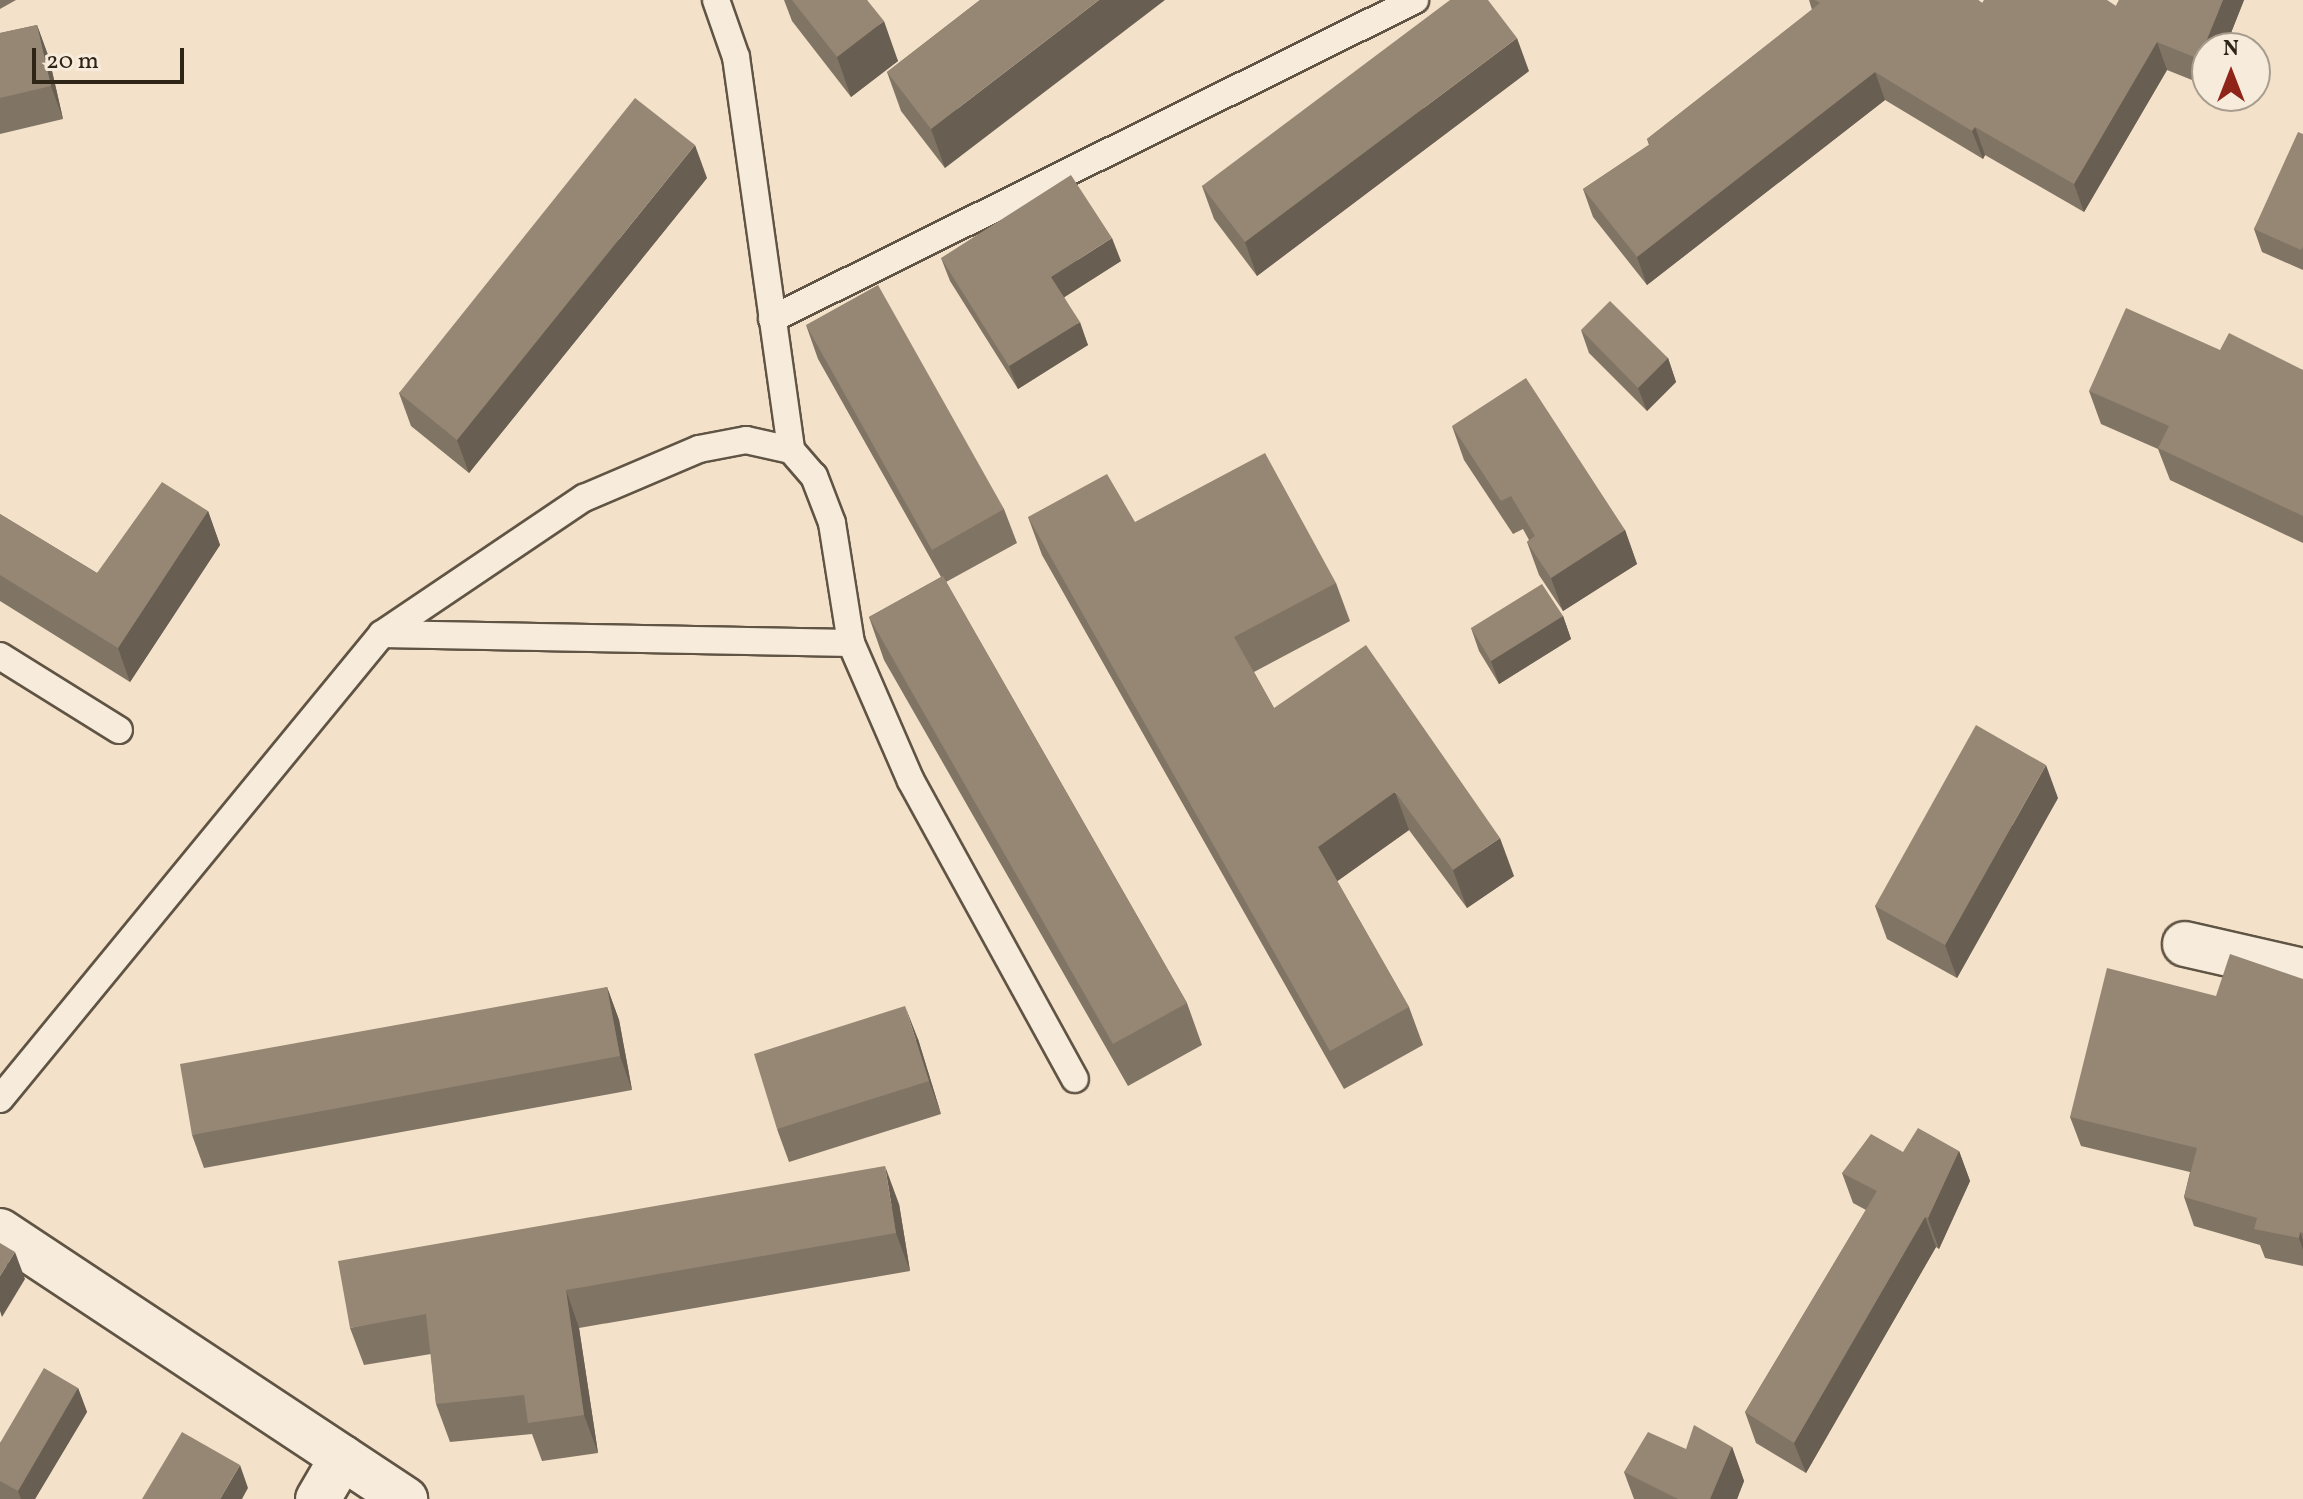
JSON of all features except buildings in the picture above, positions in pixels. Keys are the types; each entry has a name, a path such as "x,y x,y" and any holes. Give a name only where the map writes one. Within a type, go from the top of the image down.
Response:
{"street":[{"path":"2185,944 2303,971"},
{"path":"0,1231 405,1499"},
{"path":"318,1499 342,1458"}],"lane":[{"path":"716,0 736,57 791,450 814,476 832,523 851,643 911,781 1075,1079"},
{"path":"772,319 1415,0"},
{"path":"0,1099 382,634 584,498 699,449 746,440 791,450"},
{"path":"382,634 851,643"},
{"path":"0,656 119,730"}]}
